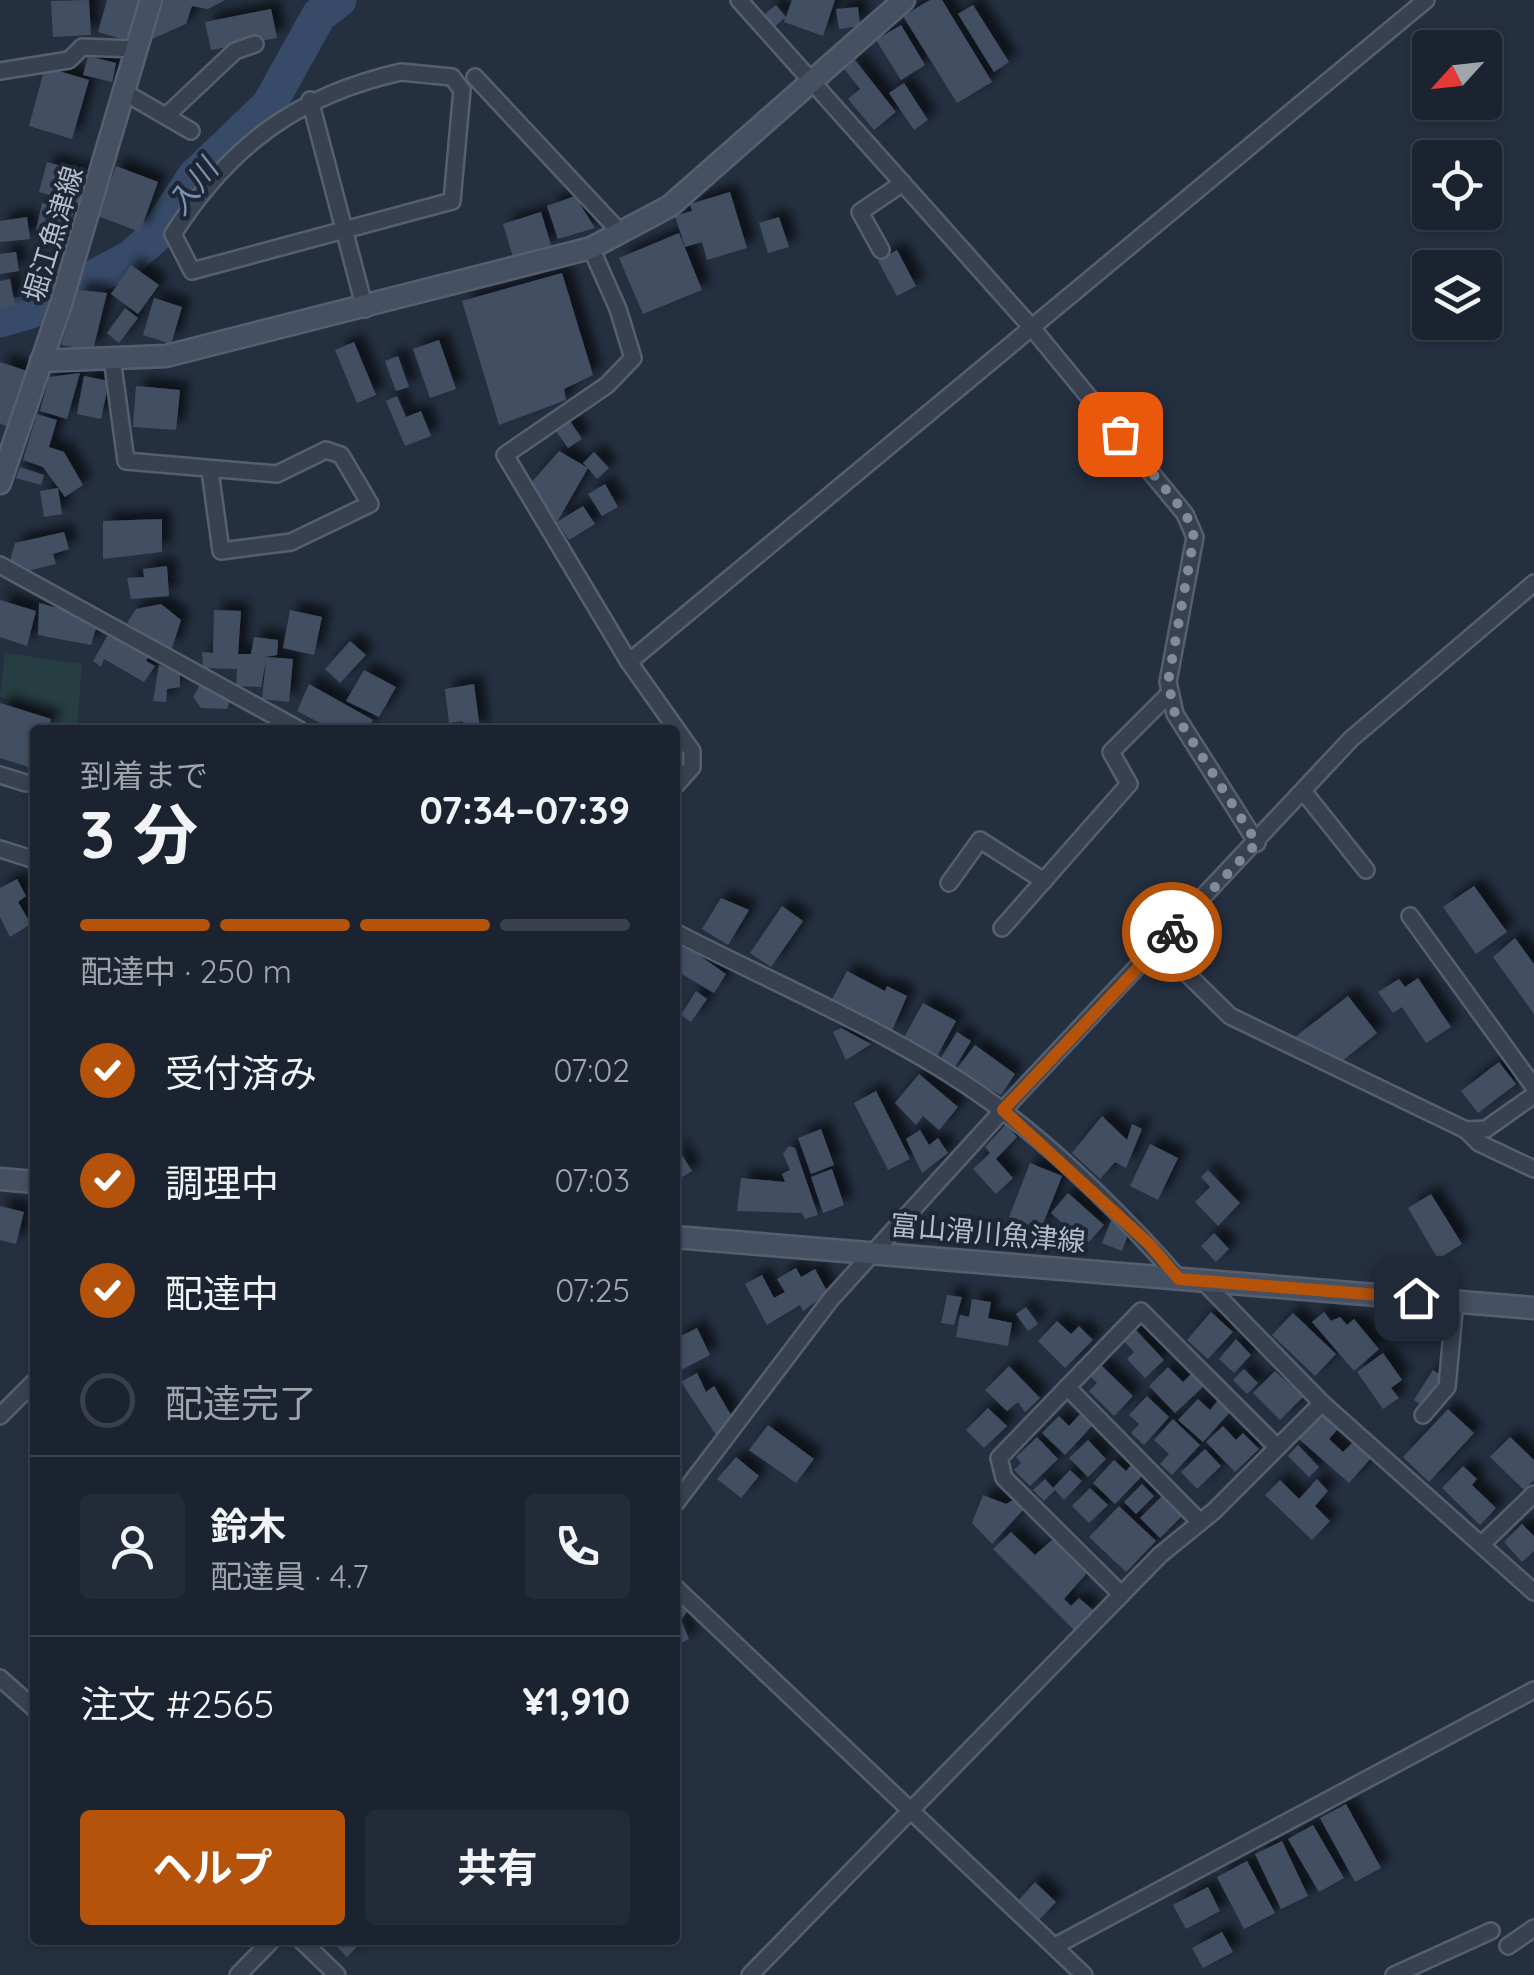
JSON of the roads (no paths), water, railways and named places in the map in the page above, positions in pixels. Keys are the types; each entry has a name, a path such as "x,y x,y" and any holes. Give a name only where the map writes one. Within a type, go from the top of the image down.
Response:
{"main road":[{"name":"堀江魚津線","path":"0,483 152,0"},
{"path":"40,361 166,356 365,309 591,248 670,206 904,0"},
{"path":"0,1179 30,1182"},
{"name":"富山滑川魚津線","path":"680,1237 878,1250 1534,1308"}],"street":[{"path":"739,0 1033,328 1186,514 1194,537 1168,682 1170,693 1175,714 1257,843"},
{"path":"629,662 1426,0"},
{"path":"166,116 235,51 255,44"},
{"path":"0,71 69,60 82,48 136,49"},
{"path":"401,72 452,77 462,90 452,202 344,232 192,270 173,234 218,172 260,134 310,100 355,82 401,72"},
{"path":"475,77 620,232"},
{"path":"124,92 190,130"},
{"path":"310,100 365,309"},
{"path":"881,250 860,212 902,183"},
{"path":"591,248 618,309 633,358 606,385 505,455 629,662 674,725"},
{"path":"112,358 126,461 277,474 326,450 342,455 370,504 291,542 221,552 210,471"},
{"path":"0,565 291,725"},
{"path":"680,1497 831,1300 1003,1110 1351,739 1534,583"},
{"path":"1002,928 1129,784 1110,752 1170,693"},
{"path":"680,734 692,751 692,767 680,780"},
{"path":"0,775 26,783"},
{"path":"1304,791 1366,870"},
{"path":"949,882 980,840 1044,881"},
{"path":"0,849 30,858"},
{"path":"1410,916 1534,1091 1486,1129 1466,1130"},
{"path":"680,935 884,1037 1003,1110 1149,1244 1179,1279"},
{"path":"1159,946 1230,1016 1466,1130 1479,1143 1534,1170"},
{"path":"1203,1281 1322,1402 1534,1592"},
{"path":"1422,1415 1447,1387 1455,1302"},
{"path":"1122,1594 1004,1478 999,1458 1141,1311 1277,1447"},
{"path":"0,1416 30,1386"},
{"path":"1068,1387 1200,1522"},
{"path":"750,1975 1122,1594 1322,1402"},
{"path":"1482,1544 1534,1494"},
{"path":"680,1592 1084,1975"},
{"path":"0,1678 30,1705"},
{"path":"1055,1946 1534,1690"},
{"path":"1508,1946 1534,1928"},
{"path":"1394,1975 1490,1931"},
{"path":"238,1975 267,1945"},
{"path":"307,1945 337,1975"}],"waterway":[{"name":"入川","path":"0,320 28,312 130,258 156,235 195,176 269,105 319,15 339,0"}]}
